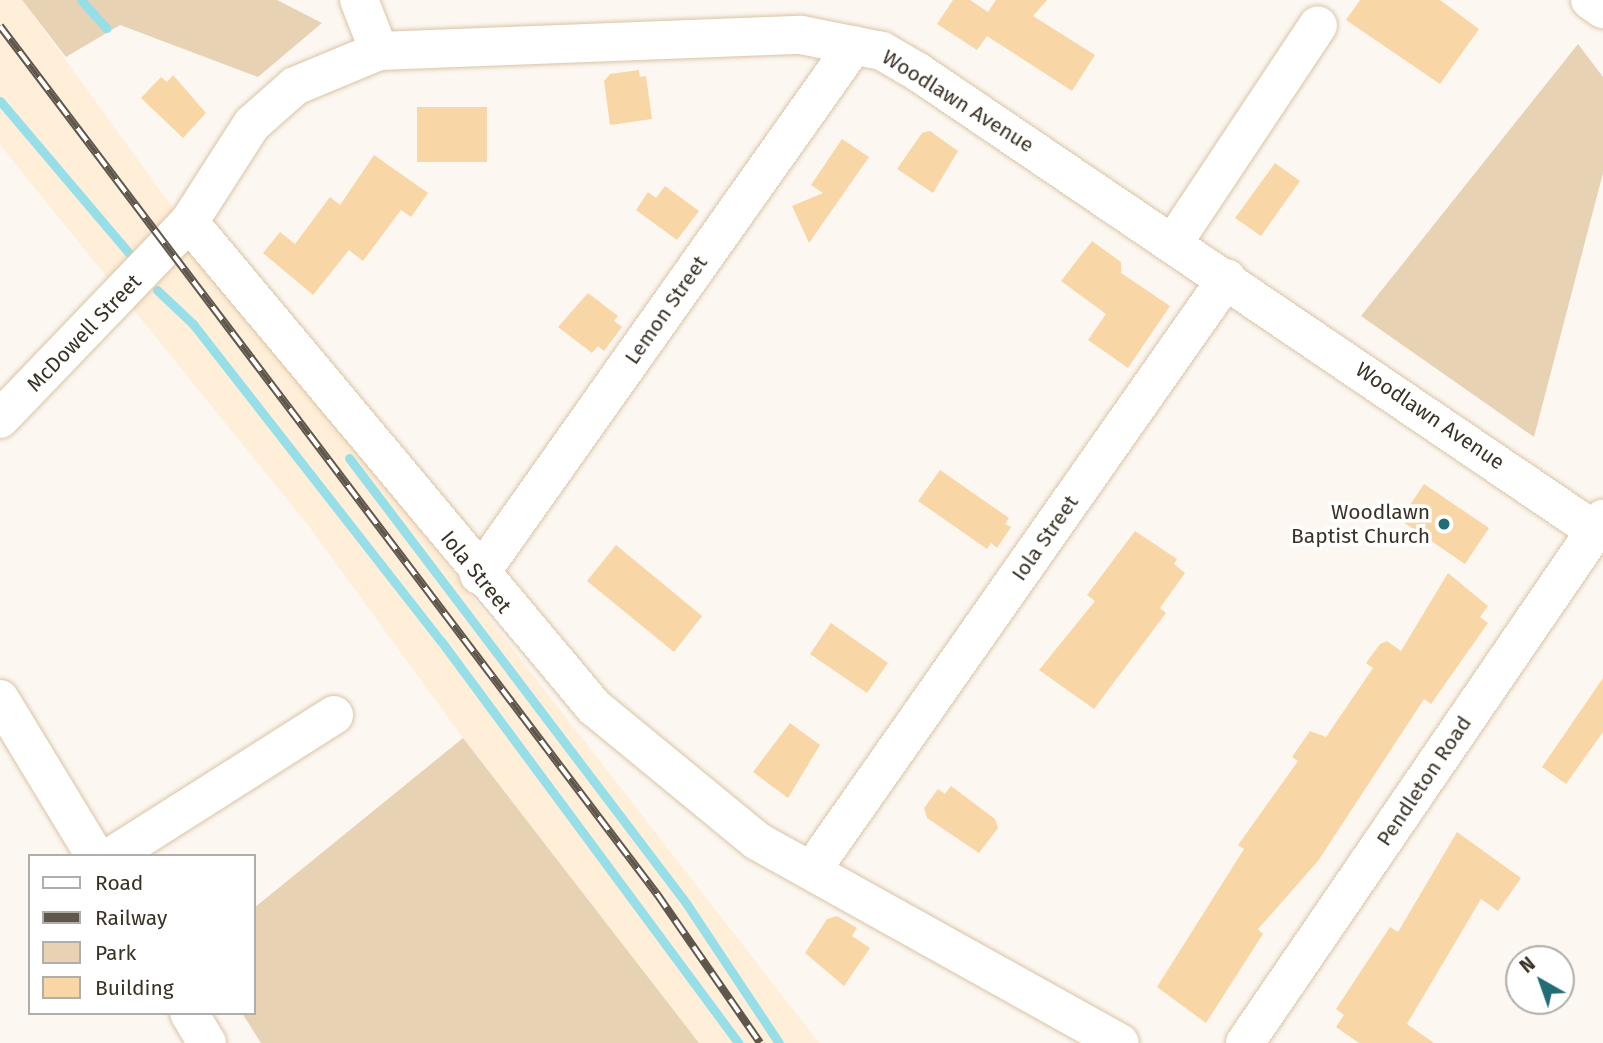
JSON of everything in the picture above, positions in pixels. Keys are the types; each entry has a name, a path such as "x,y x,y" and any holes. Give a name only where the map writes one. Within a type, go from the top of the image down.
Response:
{"street":[{"path":"359,0 379,51"},
{"path":"1590,0 1603,9"},
{"path":"1174,242 1318,25"},
{"name":"Woodlawn Avenue","path":"178,234 270,106 295,86 379,51 801,35 854,45 882,51 918,72 1599,524"},
{"name":"Lemon Street","path":"479,575 854,45"},
{"name":"Iola Street","path":"178,234 594,707 727,820 1120,1043"},
{"name":"McDowell Street","path":"0,419 178,234"},
{"name":"Iola Street","path":"814,867 1227,278"},
{"name":"Pendleton Road","path":"1245,1043 1599,524"},
{"path":"0,699 94,854"},
{"path":"114,854 334,715"},
{"path":"191,1015 207,1043"}],"shaded area":[{"path":"0,0 22,0 212,262 819,1043 699,1043 463,738 308,525 0,145"}],"green space":[{"path":"22,0 277,0 322,23 258,77 120,25 66,57"},
{"path":"1578,44 1603,77 1603,173 1534,437 1361,316"},
{"path":"463,738 699,1043 261,1043 243,1015 256,1015 256,906"}],"building":[{"path":"953,0 970,0 988,12 996,0 1047,0 1033,16 1095,55 1072,91 987,36 977,50 937,24"},
{"path":"1360,0 1440,0 1479,29 1440,84 1346,20"},
{"path":"639,70 640,77 646,76 652,119 610,125 604,81 610,74"},
{"path":"173,75 206,113 183,138 141,98 161,77 167,82"},
{"path":"417,107 487,107 487,162 417,162"},
{"path":"930,131 958,151 933,193 897,169 922,133"},
{"path":"842,139 869,157 809,243 792,206 823,193 811,185"},
{"path":"374,155 428,193 411,217 401,210 363,261 349,250 313,295 263,253 280,232 295,244 330,197 340,205"},
{"path":"1275,163 1300,181 1261,236 1235,218"},
{"path":"665,186 699,211 677,240 636,210 648,192 656,198"},
{"path":"1092,241 1121,262 1121,273 1170,306 1128,368 1088,340 1106,314 1061,281"},
{"path":"588,293 618,316 614,321 622,327 604,351 598,346 592,353 558,327"},
{"path":"940,470 1009,518 1005,524 1011,527 997,548 991,543 987,549 918,501"},
{"name":"Woodlawn Baptist Church","path":"1424,484 1489,528 1465,564 1400,520"},
{"path":"1135,531 1177,559 1174,564 1185,573 1160,608 1166,613 1094,709 1039,670 1095,601 1087,595"},
{"path":"616,545 702,616 674,652 587,581"},
{"path":"1448,573 1488,606 1480,617 1488,623 1431,704 1424,699 1318,861 1258,929 1263,934 1206,1023 1157,987 1244,849 1238,845 1298,761 1292,757 1310,731 1326,737 1373,668 1366,663 1380,644 1387,641 1401,651"},
{"path":"831,623 888,663 867,693 810,654"},
{"path":"1603,678 1603,732 1566,784 1542,767"},
{"path":"790,723 820,745 788,798 753,772"},
{"path":"951,786 995,819 998,828 979,853 927,818 924,808 938,789 945,794"},
{"path":"1457,832 1521,878 1498,911 1481,899 1407,1024 1434,1043 1359,1043 1336,1027 1344,1015 1336,1009 1390,927 1398,932"},
{"path":"837,916 857,928 852,936 870,948 844,986 805,953 827,919"}],"waterway":[{"path":"81,0 106,28"},
{"path":"0,101 134,259"},
{"path":"157,290 193,324 441,641 738,1043"},
{"path":"349,458 686,903 779,1043"}],"railway":[{"path":"0,26 657,894 760,1043"}],"place":[{"name":"Woodlawn Baptist Church","path":"1444,524"}]}
